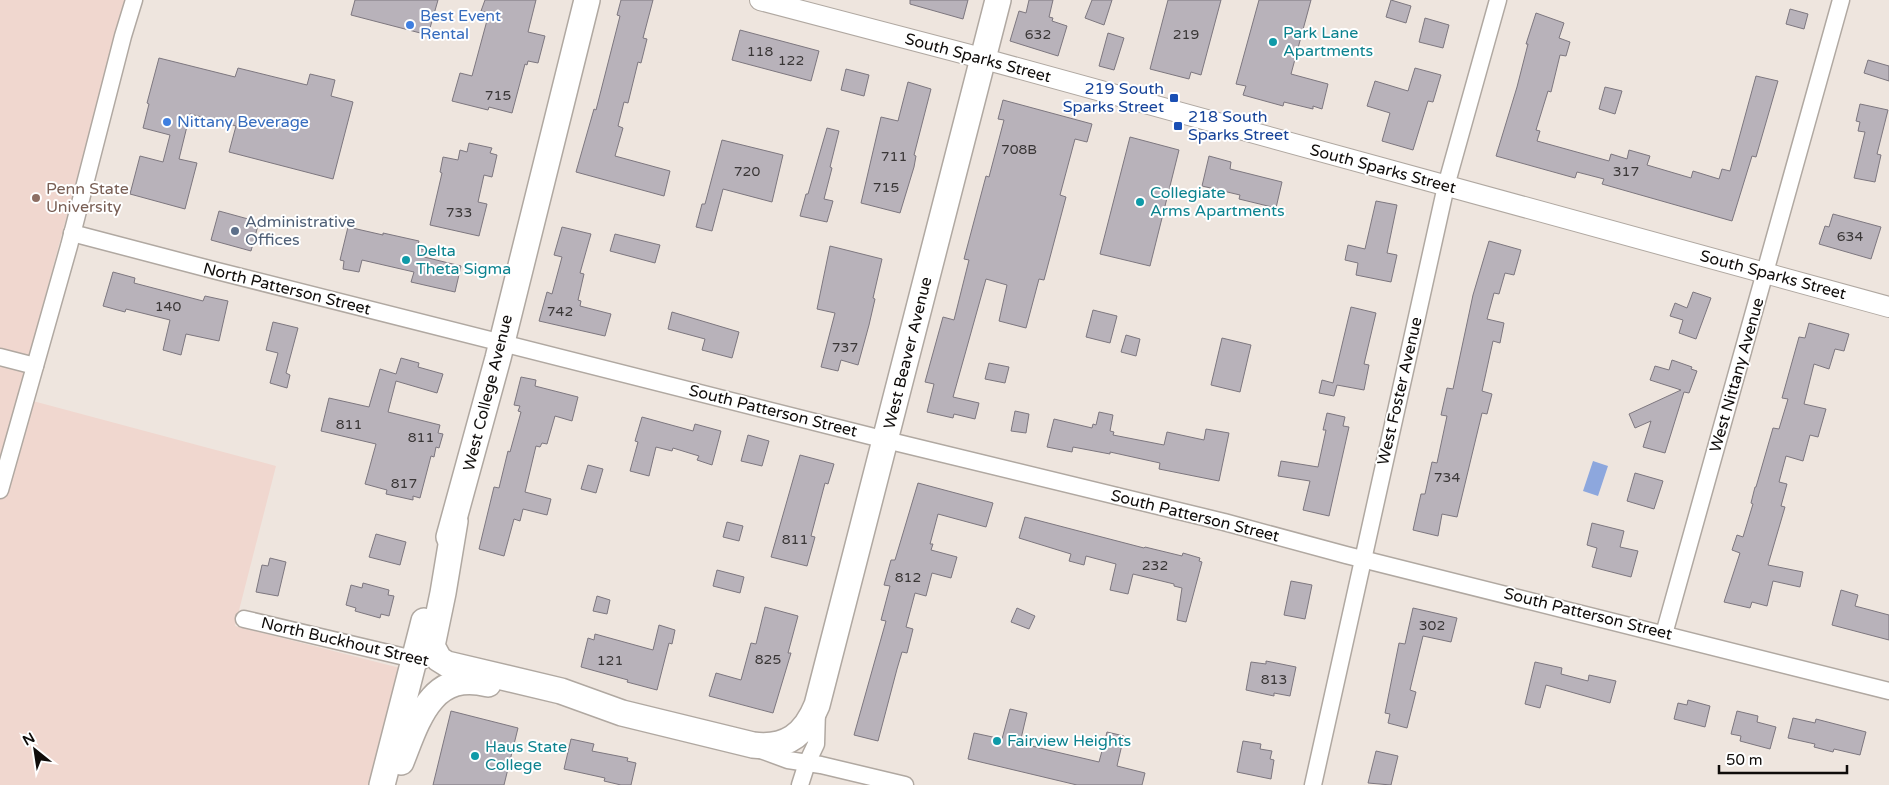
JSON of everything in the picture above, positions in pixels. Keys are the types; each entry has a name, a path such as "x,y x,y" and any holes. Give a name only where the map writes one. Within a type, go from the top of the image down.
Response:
{"main road":[{"name":"West College Avenue","path":"382,785 432,590 454,521 502,342 587,0"},
{"name":"West Beaver Avenue","path":"742,743 767,747 778,745 794,737 807,725 817,705 998,0"},
{"path":"454,521 443,593 432,646 439,659 447,664 561,692 622,713 742,743"},
{"path":"391,785 422,711 436,693 450,686 467,682 482,683 575,709 622,713"}],"street":[{"path":"0,490 72,233 134,0"},
{"name":"South Sparks Street","path":"760,0 1889,307"},
{"name":"West Foster Avenue","path":"1313,785 1446,186 1498,0"},
{"name":"West Nittany Avenue","path":"1664,634 1841,0"},
{"name":"North Patterson Street","path":"72,233 217,272 502,342"},
{"name":"South Patterson Street","path":"502,342 1889,691"},
{"path":"0,357 35,366"},
{"name":"North Buckhout Street","path":"244,620 415,660 447,664"},
{"name":"West Beaver Avenue","path":"800,785 816,744 817,705"},
{"path":"742,743 788,760 905,785"}],"shaded area":[{"name":"Penn State University","path":"0,0 125,0 18,397 276,466 235,626 400,668 377,785 0,785"}],"water":[{"path":"1593,461 1608,466 1598,496 1583,491"}],"building":[{"name":"Best Event Rental","path":"355,0 438,0 428,35 351,15"},
{"path":"485,0 536,0 528,32 545,36 538,63 528,61 527,65 525,64 512,113 489,107 488,110 452,101 460,73 472,76 489,13 481,11"},
{"path":"621,0 653,0 643,38 647,39 641,63 638,62 628,103 624,102 618,126 623,128 615,156 670,171 664,196 576,172 594,109 596,110 620,16 617,15"},
{"path":"910,0 968,0 963,19 910,4"},
{"path":"1029,0 1053,0 1049,17 1053,18 1052,21 1067,26 1058,56 1010,41 1019,11 1026,13"},
{"path":"1092,0 1112,0 1104,25 1085,18"},
{"path":"1168,0 1221,0 1201,75 1191,72 1189,79 1150,69"},
{"name":"Park Lane Apartments","path":"1259,0 1311,0 1291,74 1328,84 1322,109 1313,106 1313,109 1284,102 1283,106 1243,95 1246,86 1236,84"},
{"path":"1391,0 1411,6 1406,23 1386,17"},
{"path":"1790,9 1808,14 1804,29 1786,24"},
{"path":"1536,13 1564,23 1559,38 1570,42 1566,56 1560,55 1551,92 1548,91 1536,130 1540,131 1537,141 1609,161 1611,154 1627,159 1629,150 1650,156 1647,165 1691,178 1693,171 1719,179 1722,169 1730,171 1756,76 1778,81 1756,157 1752,156 1732,221 1602,184 1604,179 1577,172 1575,178 1496,156 1517,87 1528,44 1526,44"},
{"path":"1425,18 1449,25 1443,48 1419,42"},
{"path":"740,30 819,51 811,81 732,60"},
{"path":"1108,33 1124,38 1114,70 1099,66"},
{"path":"159,58 235,77 238,68 307,85 310,74 335,80 331,96 353,102 333,179 229,152 236,126 190,114 179,159 197,163 185,209 130,194 140,156 163,162 170,135 143,128 149,104 147,103"},
{"path":"1868,60 1889,66 1889,81 1864,73"},
{"path":"1415,68 1441,75 1433,102 1428,101 1413,150 1382,141 1390,113 1367,106 1375,81 1408,91"},
{"path":"846,69 869,75 864,96 841,90"},
{"path":"908,82 931,89 914,155 916,156 914,167 900,213 861,203 881,117 898,121"},
{"path":"1605,87 1622,91 1615,114 1599,109"},
{"path":"1003,100 1092,124 1087,142 1075,139 1060,195 1066,197 1044,280 1039,279 1026,328 999,321 1007,285 986,279 953,397 979,403 975,419 954,414 953,418 927,412 934,384 925,382 943,317 954,320 969,260 964,259 986,176 989,177 1004,120 998,119"},
{"path":"1860,104 1888,110 1877,154 1881,155 1875,182 1854,178 1865,132 1858,131 1860,122 1856,121"},
{"path":"827,128 839,131 824,199 833,201 827,222 800,216"},
{"name":"Collegiate Arms Apartments","path":"1130,137 1179,150 1150,266 1100,254"},
{"path":"722,140 783,155 772,202 723,189 712,231 696,227 702,204 705,204"},
{"path":"469,143 492,148 490,153 497,155 492,177 484,175 478,202 487,204 479,236 430,225 442,173 440,172 443,157 458,160 460,150 467,152"},
{"path":"1209,156 1231,162 1230,169 1282,182 1276,208 1239,199 1240,195 1202,186"},
{"path":"1376,201 1397,205 1387,253 1397,255 1391,282 1356,275 1358,263 1345,260 1348,245 1365,249"},
{"name":"Administrative Offices","path":"219,211 259,222 251,251 211,240"},
{"path":"1833,214 1881,227 1871,259 1819,244 1825,226 1829,227"},
{"name":"Delta Theta Sigma","path":"348,227 419,241 417,248 425,250 424,257 461,266 455,292 411,282 414,272 362,260 359,272 343,269 344,261 340,260"},
{"path":"562,227 591,234 580,273 584,274 578,300 581,301 580,306 611,314 605,336 539,321 547,292 552,294 562,257 554,255"},
{"path":"615,234 660,245 655,263 610,251"},
{"path":"1489,241 1521,250 1514,275 1505,273 1499,294 1494,293 1487,319 1504,323 1500,343 1493,341 1482,391 1492,394 1487,414 1482,413 1457,517 1442,514 1438,536 1413,530 1421,494 1425,494 1432,462 1437,463 1447,416 1441,415 1447,388 1453,389 1473,295"},
{"path":"830,246 882,259 873,298 875,299 858,365 841,360 838,371 821,367 835,313 817,309"},
{"path":"113,272 135,278 134,283 203,301 205,296 228,301 219,341 186,334 181,355 163,350 170,320 126,309 125,312 103,306"},
{"path":"1693,292 1711,298 1696,339 1679,333 1683,320 1670,316 1675,303 1687,308"},
{"path":"1351,307 1376,313 1364,364 1369,365 1364,390 1337,385 1334,396 1319,393 1322,380 1333,383"},
{"path":"1093,310 1117,316 1110,343 1086,337"},
{"path":"672,312 739,332 732,358 702,350 705,339 668,329"},
{"path":"273,322 298,328 286,373 290,375 287,388 270,383 278,353 266,350"},
{"path":"1809,323 1849,334 1844,351 1835,349 1829,369 1814,364 1804,404 1826,409 1818,437 1810,435 1803,461 1786,456 1779,482 1787,484 1781,506 1785,507 1768,565 1803,572 1800,587 1773,581 1767,606 1752,602 1750,608 1724,602 1740,553 1732,550 1737,535 1743,537 1753,504 1751,503 1755,487 1773,428 1779,429 1788,399 1782,398 1799,337 1805,338"},
{"path":"1126,335 1140,339 1136,356 1121,352"},
{"path":"1222,338 1251,345 1240,392 1211,385"},
{"path":"401,358 419,363 418,367 443,374 437,393 396,381 388,412 440,425 438,433 443,434 439,448 436,447 434,457 431,456 420,498 413,496 413,500 386,494 387,490 365,484 376,444 321,431 329,398 369,407 380,369 396,374"},
{"path":"1672,360 1692,367 1691,369 1697,371 1689,393 1684,392 1665,453 1643,447 1651,421 1635,428 1629,414 1681,390 1650,380 1655,366 1669,370"},
{"path":"989,363 1009,367 1005,383 985,379"},
{"path":"521,377 536,380 535,386 578,397 572,421 555,416 547,444 542,443 540,447 536,446 525,492 551,499 547,515 523,509 520,521 514,519 504,556 479,549 494,487 499,488 508,451 510,452 521,412 518,411 520,406 514,405"},
{"path":"1015,411 1029,414 1026,433 1011,431"},
{"path":"1099,412 1113,415 1110,431 1114,432 1113,435 1164,445 1167,432 1204,440 1206,429 1229,433 1219,481 1159,469 1160,463 1110,452 1110,454 1073,447 1072,452 1047,447 1054,419 1092,428 1093,424 1096,425"},
{"path":"1327,413 1345,417 1343,426 1349,427 1329,516 1303,510 1310,481 1278,476 1281,461 1318,467 1326,430 1323,430"},
{"path":"642,417 693,431 695,424 721,431 712,465 697,460 699,456 673,448 672,451 656,447 649,476 630,471 638,442 635,441"},
{"path":"748,435 769,441 762,466 741,461"},
{"path":"800,455 834,464 828,484 825,483 811,536 815,537 807,566 771,557"},
{"path":"588,465 603,469 596,493 581,489"},
{"path":"1635,473 1663,481 1654,509 1627,501"},
{"path":"918,483 993,503 986,527 938,514 930,544 933,544 931,550 957,557 951,578 932,573 926,596 915,593 906,627 913,629 907,653 902,652 878,741 854,735 886,621 881,620 890,586 884,585 891,560 895,560"},
{"path":"1025,517 1144,548 1182,556 1183,553 1200,558 1199,561 1202,562 1186,622 1177,620 1182,588 1174,586 1174,584 1133,574 1128,594 1110,590 1116,564 1086,556 1084,565 1069,561 1071,554 1019,538"},
{"path":"727,522 743,526 739,541 723,537"},
{"path":"1592,523 1624,531 1620,547 1638,551 1631,577 1592,567 1597,548 1587,545"},
{"path":"376,534 406,542 400,565 369,557"},
{"path":"270,558 286,562 278,596 256,592 262,565 268,566"},
{"path":"717,570 744,577 740,593 713,586"},
{"path":"1291,581 1312,585 1305,619 1284,615"},
{"path":"363,583 389,590 388,595 394,596 389,616 381,614 380,618 355,611 356,608 346,605 351,585 362,588"},
{"path":"1841,590 1858,595 1855,606 1889,615 1889,640 1832,625"},
{"path":"597,596 610,600 607,614 593,611"},
{"path":"765,607 798,616 788,653 791,653 773,713 709,696 716,673 741,680 751,643 756,644"},
{"path":"1017,608 1035,616 1029,629 1011,622"},
{"path":"1413,608 1457,618 1451,642 1423,636 1410,690 1416,692 1407,728 1388,723 1390,714 1385,713 1399,643 1405,644"},
{"path":"659,625 675,630 672,644 669,643 657,690 581,667 588,638 594,640 595,634 653,650"},
{"path":"1266,661 1296,667 1290,696 1274,693 1274,696 1246,690 1251,662 1266,664"},
{"path":"1535,662 1562,668 1561,674 1588,681 1589,675 1616,681 1610,703 1546,685 1540,708 1525,704"},
{"path":"1688,700 1710,706 1705,727 1674,719 1678,703 1687,705"},
{"path":"1010,709 1027,713 1020,743 1048,750 1099,762 1107,732 1124,736 1117,766 1145,773 1142,785 1077,785 968,759 974,733 1002,739"},
{"name":"Haus State College","path":"451,711 518,728 504,785 433,785"},
{"path":"1737,711 1758,716 1757,722 1776,727 1770,749 1740,741 1741,736 1731,734"},
{"path":"1793,718 1815,723 1816,719 1866,732 1860,755 1834,749 1833,752 1814,747 1815,744 1788,738"},
{"path":"571,739 594,744 592,751 628,758 627,761 636,763 631,785 604,781 605,778 564,769"},
{"path":"1243,741 1261,744 1260,749 1272,751 1270,759 1274,760 1271,779 1237,772"},
{"path":"1376,751 1398,756 1391,785 1368,783"}],"place":[{"name":"Best Event Rental","path":"410,25"},
{"name":"Park Lane Apartments","path":"1273,42"},
{"name":"219 South Sparks Street","path":"1174,98"},
{"name":"Nittany Beverage","path":"167,122"},
{"name":"218 South Sparks Street","path":"1178,126"},
{"name":"Penn State University","path":"36,198"},
{"name":"Collegiate Arms Apartments","path":"1140,202"},
{"name":"Administrative Offices","path":"235,231"},
{"name":"Delta Theta Sigma","path":"406,260"},
{"name":"Fairview Heights","path":"997,741"},
{"name":"Haus State College","path":"475,756"}]}
